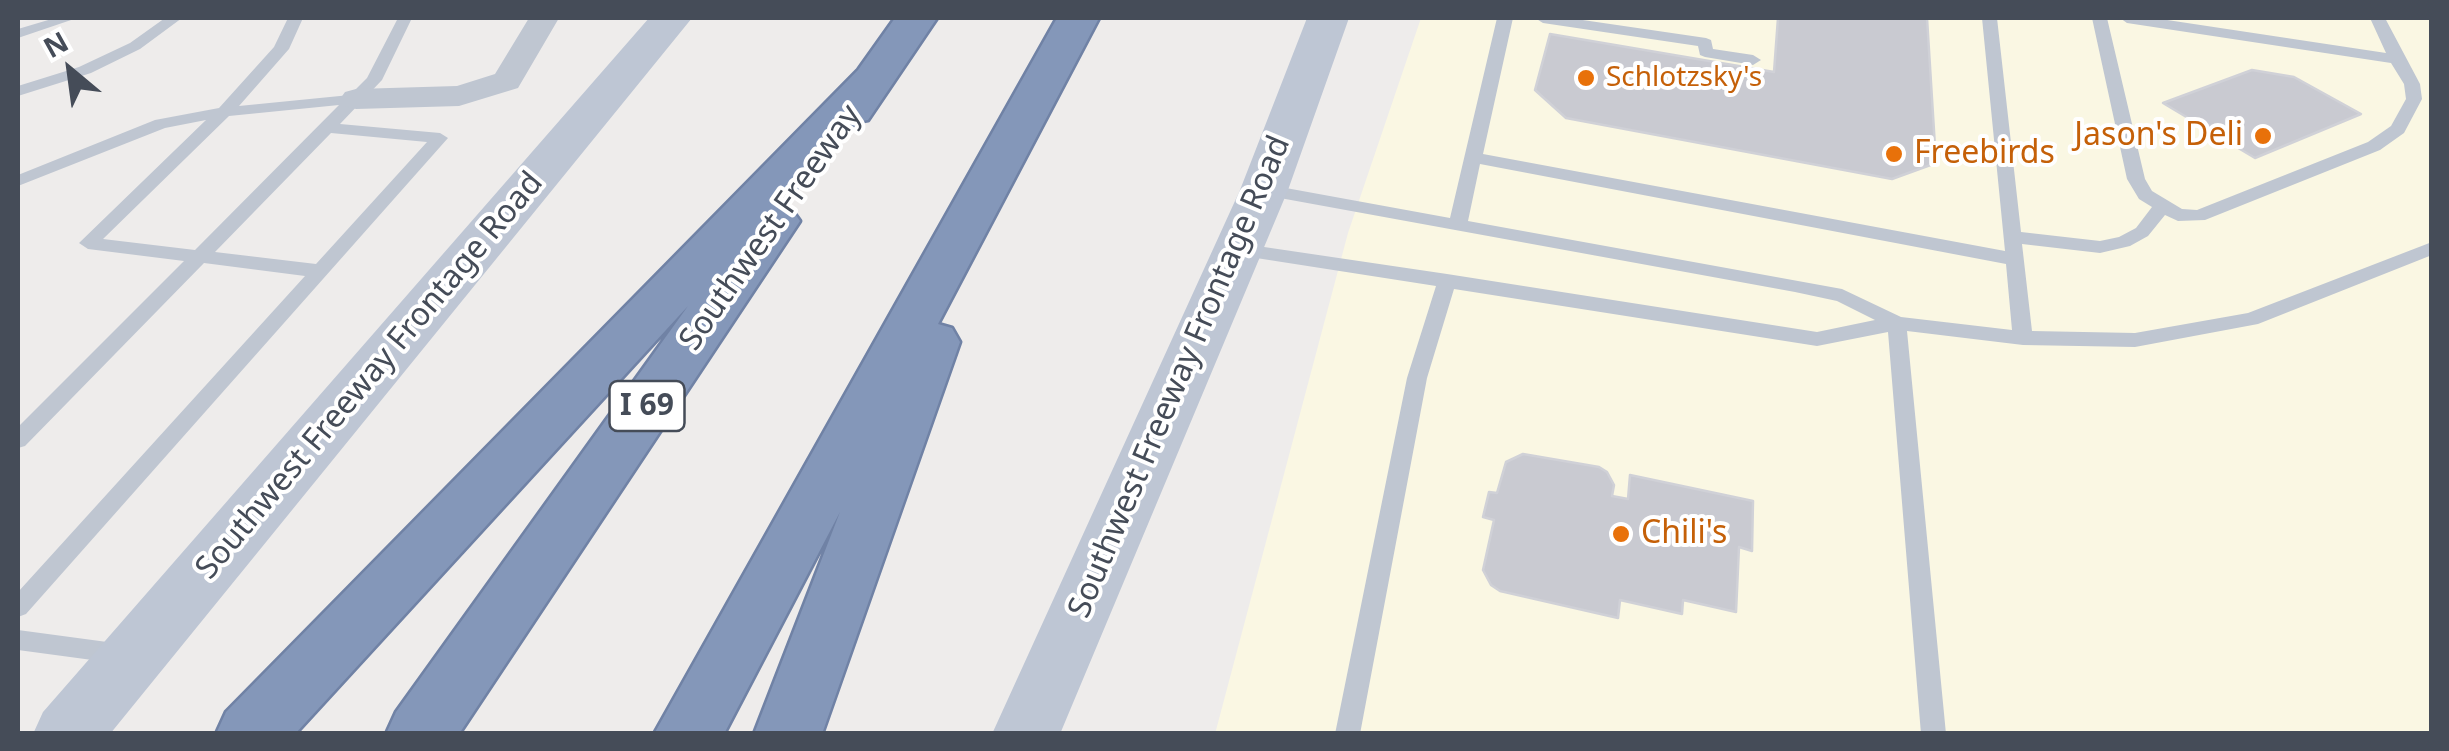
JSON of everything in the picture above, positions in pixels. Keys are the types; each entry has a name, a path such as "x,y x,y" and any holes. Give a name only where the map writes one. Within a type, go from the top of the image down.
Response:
{"highway":[{"name":"Southwest Freeway","path":"420,734 916,18"},
{"path":"688,734 1078,18"},
{"path":"250,734 873,80"},
{"path":"788,734 1000,161"}],"main road":[{"name":"Southwest Freeway Frontage Road","path":"68,734 671,18"},
{"name":"Southwest Freeway Frontage Road","path":"1026,734 1264,190 1328,18"}],"street":[{"path":"356,98 459,96 507,81 544,18"}],"lane":[{"path":"18,34 69,18"},
{"path":"18,91 85,70 135,46 174,18"},
{"path":"295,18 281,49 224,112 88,243 320,271"},
{"path":"18,440 374,80 405,18"},
{"path":"1458,224 1505,18"},
{"path":"1544,18 1706,43 1705,52 1752,60"},
{"path":"1989,18 2023,338"},
{"path":"2099,18 2136,179 2145,195 2161,207 2199,216 2374,146 2398,129 2414,99 2412,84 2378,18"},
{"path":"2127,18 2397,60"},
{"path":"18,181 161,124 224,112 356,98"},
{"path":"18,607 440,138 328,128"},
{"path":"1473,157 2013,259"},
{"path":"1264,190 1842,296 1896,323"},
{"path":"2011,237 2100,247 2124,242 2142,232 2161,207"},
{"path":"1237,249 1817,339 1896,323 2023,338 2135,340 2251,319 2432,248"},
{"path":"1347,734 1417,378 1447,280"},
{"path":"1896,323 1934,734"},
{"path":"18,640 134,656"}],"shaded area":[{"path":"1421,18 2431,18 2431,733 1215,734 1348,233"}],"building":[{"path":"1778,18 1927,18 1936,163 1892,179 1566,118 1535,90 1550,34 1774,72"},
{"name":"Jason's Deli","path":"2252,70 2294,77 2361,114 2255,158 2163,103"},
{"name":"Chili's","path":"1523,454 1599,467 1614,485 1612,496 1628,499 1630,475 1753,501 1752,551 1739,547 1736,612 1683,600 1682,614 1620,600 1618,618 1500,591 1491,585 1483,570 1494,520 1483,517 1489,492 1497,493 1506,462"}],"place":[{"name":"Schlotzsky's","path":"1586,78"},
{"name":"Jason's Deli","path":"2263,136"},
{"name":"Freebirds","path":"1894,154"},
{"name":"Chili's","path":"1621,534"}]}
